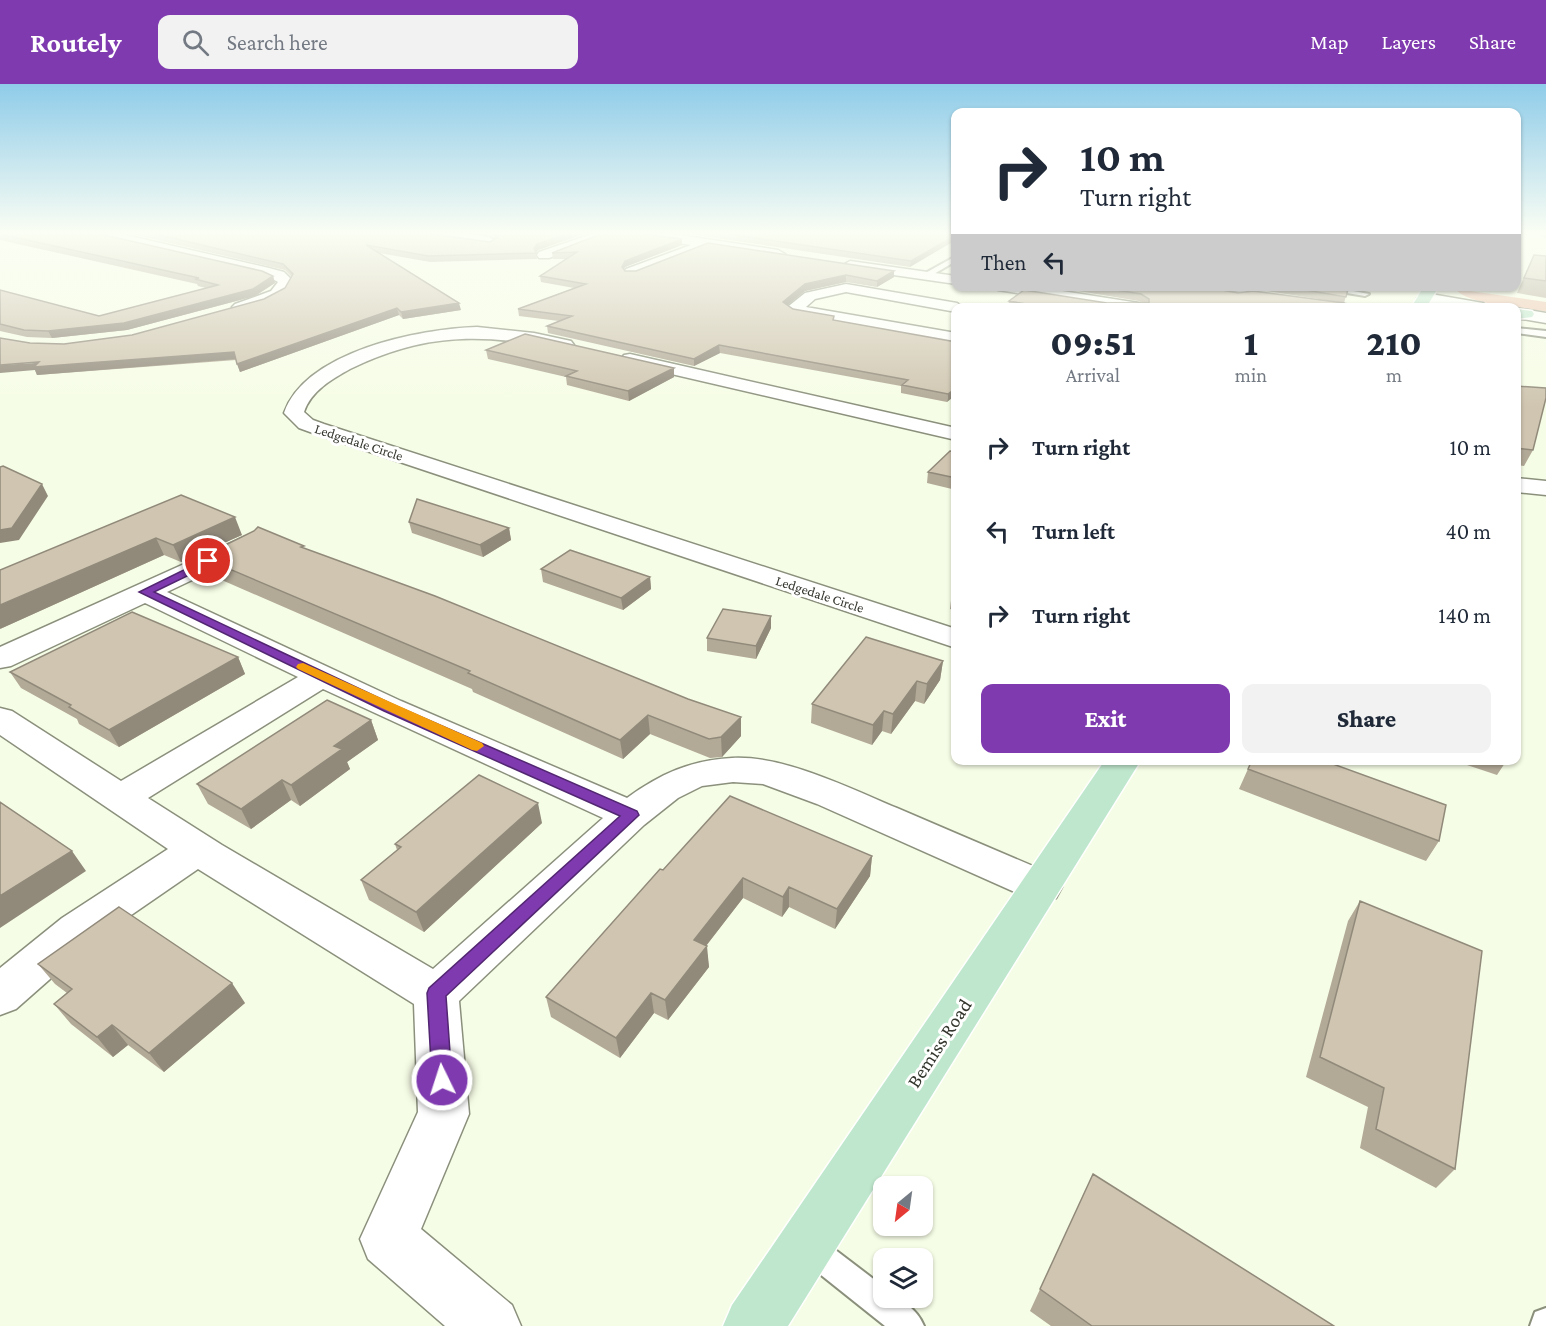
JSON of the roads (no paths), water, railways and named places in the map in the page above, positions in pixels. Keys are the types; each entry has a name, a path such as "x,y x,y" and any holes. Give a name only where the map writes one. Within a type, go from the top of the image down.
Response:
{"main road":[{"name":"Bemiss Road","path":"753,1326 1121,765"}],"street":[{"path":"223,312 271,297 279,292"},
{"path":"828,292 810,296 793,309 951,337"},
{"path":"868,292 951,307"},
{"path":"1036,292 1107,303"},
{"path":"1425,297 1457,303"},
{"path":"1521,314 1546,318"},
{"name":"Ledgedale Circle","path":"583,349 498,332 445,333 409,340 376,350 329,373 304,393 296,404 294,413 306,424 316,428 951,637"},
{"path":"606,354 951,433"},
{"path":"1521,486 1546,488"},
{"path":"0,659 251,541"},
{"path":"145,592 322,676 631,815"},
{"path":"121,798 322,676"},
{"path":"0,719 197,849 436,993"},
{"path":"436,993 631,815 665,789 695,775 733,770 767,772 830,795 1042,887"},
{"path":"0,995 77,930 197,849"},
{"path":"436,993 444,1114 388,1239 490,1326"}],"lane":[{"path":"1350,292 1365,294"},
{"path":"1225,294 1263,294"},
{"path":"1357,303 1365,294"},
{"path":"1308,301 1323,303"},
{"path":"1521,331 1546,334"},
{"path":"806,1245 909,1326"}]}
